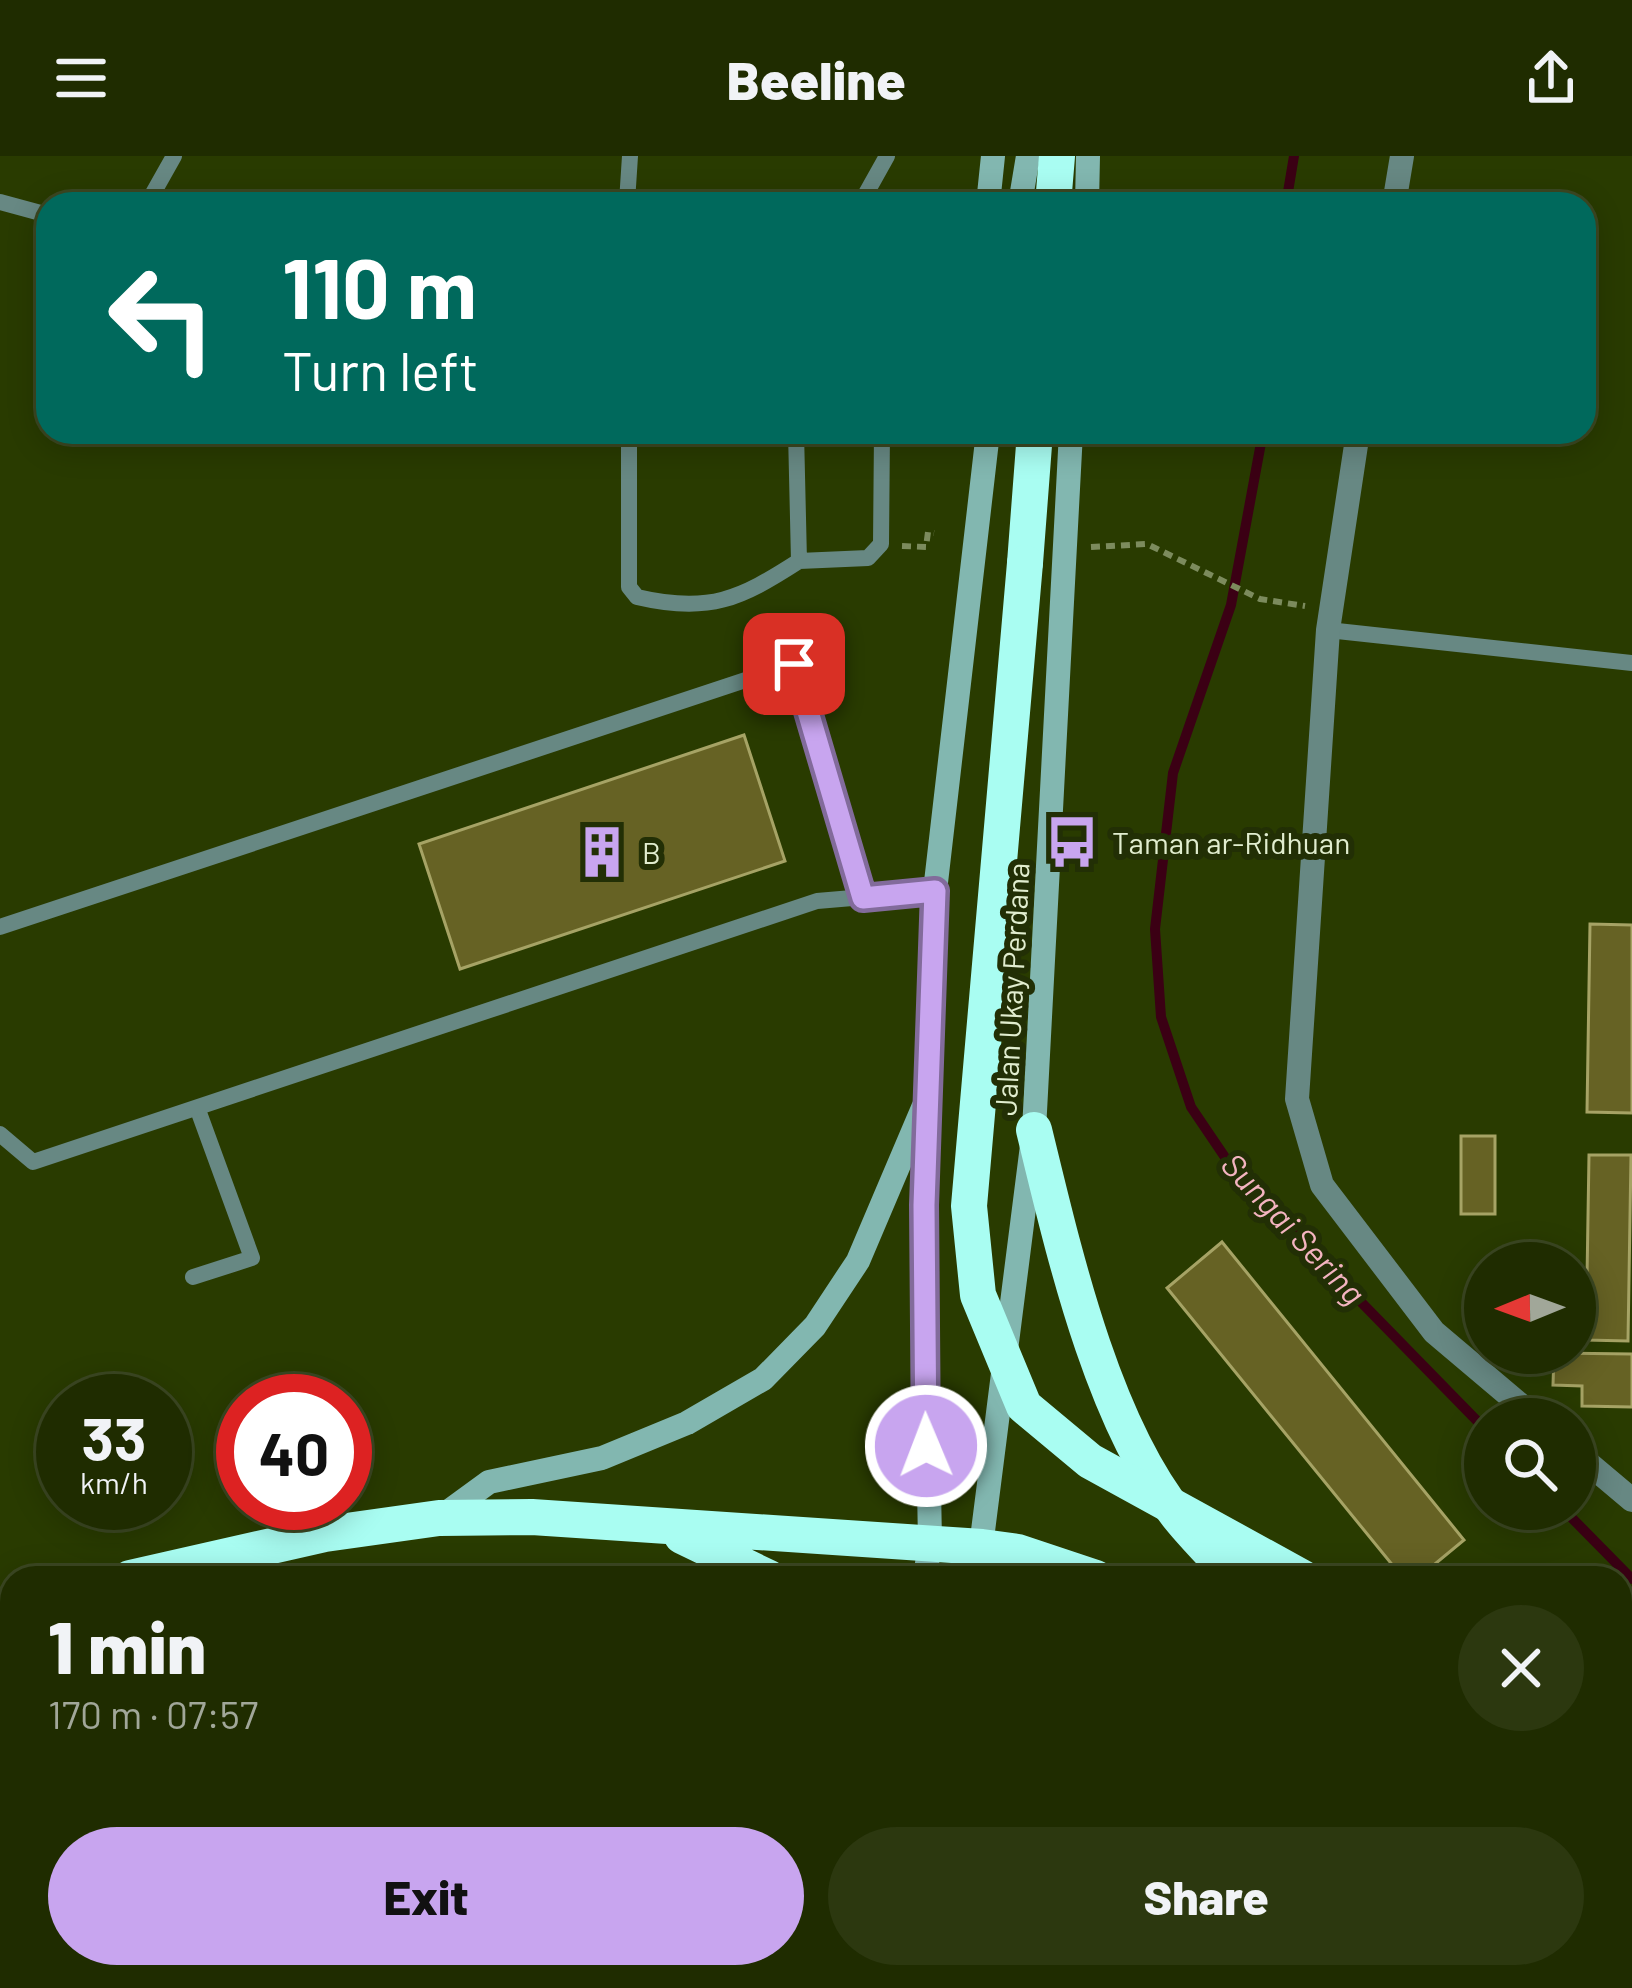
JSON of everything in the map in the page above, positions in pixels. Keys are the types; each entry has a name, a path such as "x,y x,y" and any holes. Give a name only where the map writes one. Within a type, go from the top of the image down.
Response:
{"highway":[{"path":"1054,192 1057,156"},
{"path":"1034,444 979,1047 969,1206 978,1295 1024,1406 1090,1461 1281,1566"},
{"path":"1034,1130 1074,1289 1121,1412 1176,1513 1224,1566"},
{"path":"182,1566 302,1538 439,1518 657,1526 928,1560 979,1562 1018,1552 1060,1566"},
{"path":"657,1526 744,1566"}],"street":[{"path":"989,192 993,156"},
{"path":"1022,192 1028,156"},
{"path":"1087,192 1088,156"},
{"path":"1396,192 1402,156"},
{"path":"928,1560 924,1328 935,891 987,444"},
{"name":"Jalan Ukay Perdana","path":"979,1562 1034,1130 1070,444"},
{"path":"1356,444 1329,620 1297,1099 1322,1185 1434,1332 1512,1398"},
{"path":"439,1518 489,1482 602,1458 687,1423 763,1378 815,1326 858,1261 929,1095"},
{"path":"1596,1470 1632,1500"}],"lane":[{"path":"154,192 174,156"},
{"path":"628,192 630,156"},
{"path":"867,192 887,156"},
{"path":"0,202 36,212"},
{"path":"629,444 629,587 637,596 675,604 728,602 799,561 868,558 881,544 882,444"},
{"path":"796,444 799,561"},
{"path":"1329,620 1632,663"},
{"path":"0,927 794,664 863,898"},
{"path":"0,1134 33,1162 818,901 935,891"},
{"path":"193,1277 252,1258 198,1110"}],"path":[{"path":"881,544 926,547 928,532 934,533"},
{"path":"1064,548 1147,544 1260,599 1329,620"}],"building":[{"name":"B","path":"744,735 785,861 460,969 419,844"},
{"path":"1590,924 1632,925 1632,1113 1587,1112"},
{"path":"1461,1136 1495,1136 1495,1214 1461,1214"},
{"path":"1589,1155 1631,1155 1628,1341 1596,1340 1596,1242 1588,1242"},
{"path":"1222,1242 1464,1540 1433,1566 1393,1566 1167,1288"},
{"path":"1596,1354 1632,1354 1632,1407 1596,1406 1596,1398 1582,1398 1582,1386 1553,1385 1553,1374 1596,1374"}],"waterway":[{"name":"Sungai Sering","path":"1288,192 1294,156"},
{"name":"Sungai Sering","path":"1261,444 1231,605 1173,773 1155,929 1161,1017 1191,1107 1237,1175 1464,1407"},
{"name":"Sungai Sering","path":"1584,1530 1619,1566"}],"place":[{"name":"Taman ar-Ridhuan","path":"1072,842"},
{"name":"B","path":"602,852"}],"route":[{"path":"794,664 863,898 905,890 935,891 924,1205 926,1446"}]}
